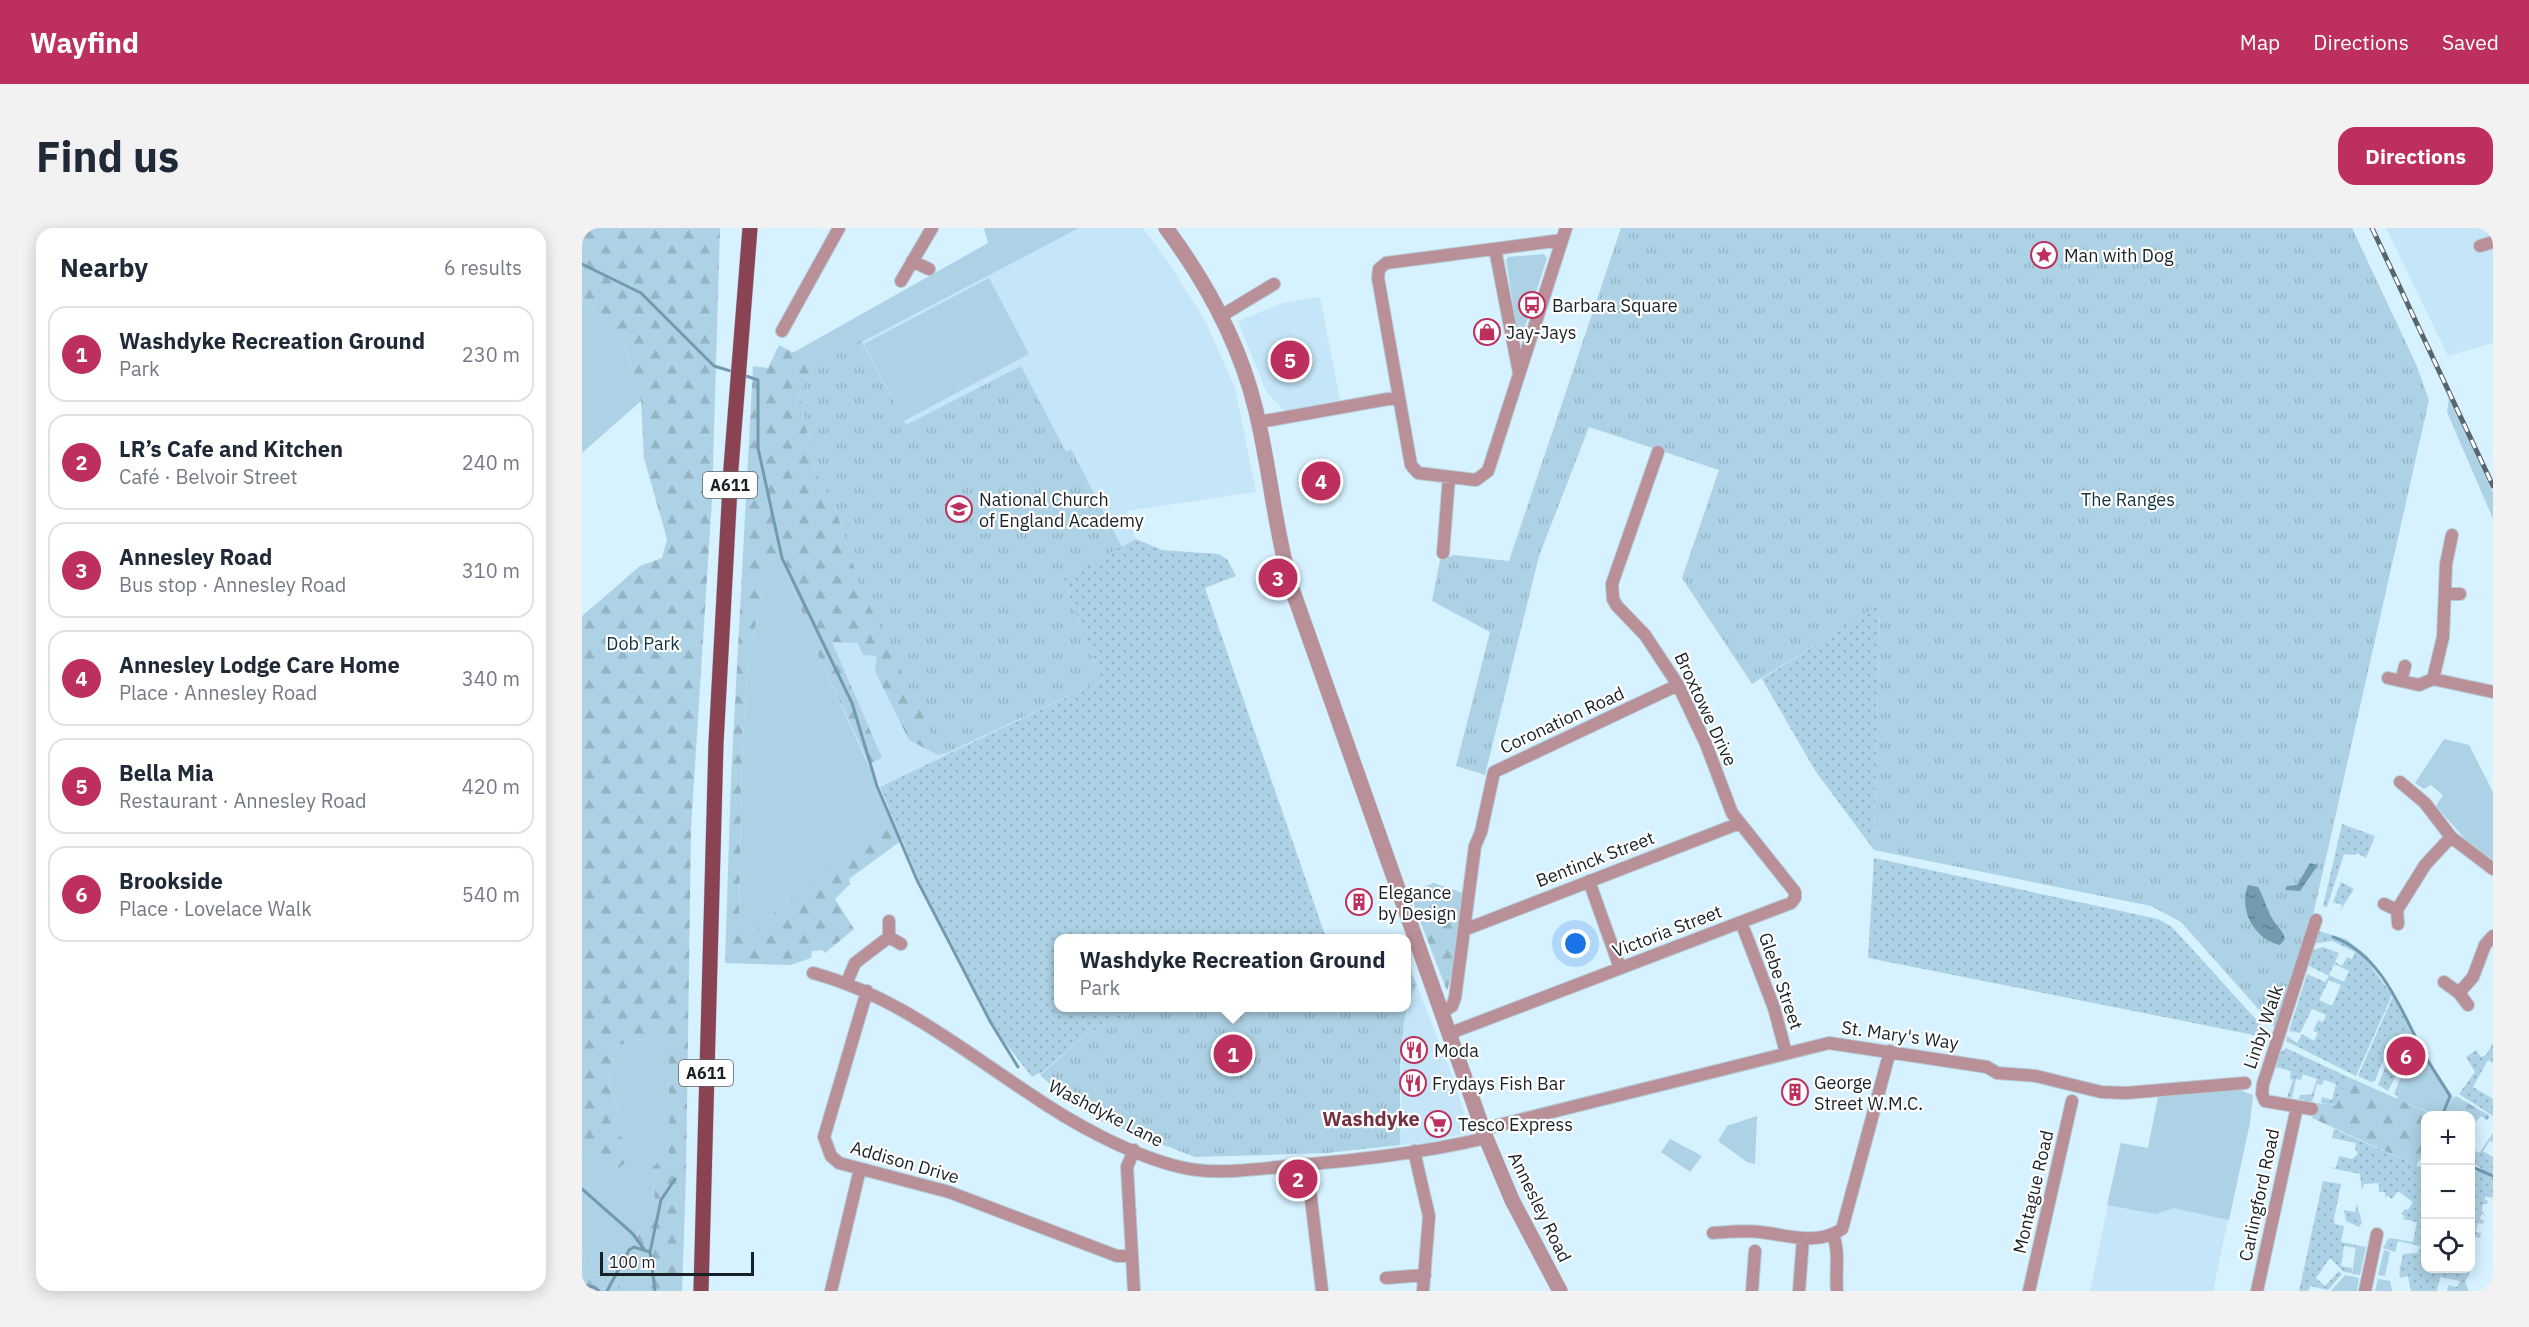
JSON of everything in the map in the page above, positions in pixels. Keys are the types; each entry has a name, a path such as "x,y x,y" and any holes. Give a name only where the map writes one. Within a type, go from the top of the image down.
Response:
{"main road":[{"name":"A611","path":"701,1291 716,743 731,468 750,228"}],"street":[{"path":"782,331 839,228"},
{"path":"901,281 932,228"},
{"name":"Annesley Road","path":"1166,228 1221,316 1242,364 1258,422 1280,550 1291,586 1484,1133 1512,1200 1560,1291"},
{"path":"1564,234 1488,471 1476,480 1422,475 1413,468 1378,278 1379,269 1386,263 1495,249 1564,234"},
{"path":"2480,246 2493,242"},
{"path":"1495,249 1519,374"},
{"path":"912,261 929,269"},
{"path":"1221,316 1274,284"},
{"path":"1258,422 1399,397"},
{"name":"Broxtowe Drive","path":"1658,452 1611,592 1617,606 1645,635 1678,685 1706,744 1732,813 1795,892 1795,898"},
{"path":"1443,553 1449,477"},
{"path":"2433,679 2443,637 2452,535"},
{"path":"2445,594 2460,594"},
{"path":"2405,666 2395,679 2419,685 2433,679 2493,692"},
{"name":"Coronation Road","path":"1441,1013 1452,1006 1455,998 1474,846 1481,832 1494,772 1678,685"},
{"path":"2400,782 2425,803 2451,837 2493,869"},
{"name":"Bentinck Street","path":"1464,930 1740,823"},
{"path":"2398,924 2397,910 2425,865 2451,837"},
{"path":"1589,881 1620,968"},
{"name":"Victoria Street","path":"1448,1034 1791,903 1795,898"},
{"path":"2384,904 2397,910"},
{"name":"Linby Walk","path":"2312,1109 2265,1101 2254,1083 2316,920"},
{"path":"889,921 889,938"},
{"name":"Glebe Street","path":"1741,922 1774,1008 1786,1053"},
{"path":"2459,993 2473,977 2485,945 2493,936"},
{"path":"889,938 901,944"},
{"path":"847,982 855,963 889,938"},
{"name":"Washdyke Lane","path":"813,973 847,982 900,1007 1070,1119 1134,1150 1180,1167 1204,1171 1307,1165 1414,1151 1484,1133"},
{"path":"2444,982 2459,993 2468,1005"},
{"name":"Addison Drive","path":"867,990 824,1137 831,1156 839,1163 948,1192 1117,1256 1132,1257"},
{"name":"St. Mary's Way","path":"1484,1133 1829,1043 1987,1067 1997,1073 2036,1077 2101,1092 2126,1093 2198,1085 2254,1083"},
{"path":"1713,1233 1752,1231 1803,1238 1833,1235 1842,1229 1847,1218 1890,1051"},
{"name":"Montague Road","path":"2029,1291 2072,1101"},
{"name":"Carlingford Road","path":"2257,1291 2297,1107"},
{"path":"1134,1150 1127,1167 1134,1291"},
{"path":"1414,1151 1430,1216 1423,1291"},
{"path":"1307,1165 1322,1291"},
{"path":"831,1291 860,1168"},
{"path":"2365,1291 2378,1234"},
{"path":"1833,1235 1837,1244 1834,1272 1837,1291"},
{"path":"1799,1291 1803,1238"},
{"path":"1752,1291 1755,1251"},
{"path":"1386,1278 1425,1275"}],"shaded area":[{"name":"National Church of England Academy","path":"1079,228 1143,228 1168,262 1205,320 1235,388 1256,492 1126,511 1136,539 1063,579 1102,680 880,787 781,557 770,394 815,364"},
{"path":"2386,228 2493,228 2493,343 2448,356"},
{"path":"1320,297 1340,400 1285,411 1267,393 1238,321 1283,303"},
{"path":"1417,985 1469,1128 1466,1133 1425,1143 1400,1145 1403,1034 1407,1012 1411,1012 1411,994"},
{"path":"2233,1088 2243,1089 2249,1122 2213,1291 2090,1291 2121,1143 2148,1148 2158,1097"}],"green space":[{"name":"Dob Park","path":"582,228 720,228 712,499 691,828 682,1291 646,1291 636,1237 654,1201 655,1183 643,1175 669,1154 669,1044 653,1036 615,1046 608,1082 617,1110 611,1133 628,1140 626,1163 618,1168 582,1155 582,616 640,566 662,558 667,539 644,458 641,401 621,335 582,299"},
{"path":"984,228 1079,228 804,372 787,356 988,243"},
{"name":"The Ranges","path":"1621,228 2352,228 2416,364 2429,400 2312,920 2277,1030 2181,922 2151,906 1874,850 1880,605 1752,684 1682,578 1719,470 1589,427 1539,556 1485,775 1456,766 1490,632 1432,601 1440,560 1454,555 1509,561"},
{"path":"1544,254 1547,258 1522,336 1518,337 1506,260 1508,257"},
{"path":"989,278 1029,354 904,421 864,344"},
{"path":"582,299 621,335 641,401 582,453"},
{"path":"861,340 906,425 1021,366 1066,452 1071,449 1122,547 1063,579 1102,680 947,753 941,740 933,737 860,586 836,510 816,473 799,393 815,364"},
{"path":"779,345 815,364 799,393 816,473 836,510 860,586 947,753 938,755 909,740 875,671 877,656 863,655 858,643 832,642 882,758 869,764 819,657 781,557 770,554 748,663 742,755 739,919 748,932 755,930 889,810 902,840 849,879 850,884 835,899 854,929 825,953 822,950 812,951 811,958 790,965 725,963 731,779 753,366 768,368"},
{"path":"2449,397 2493,493 2493,519 2447,412"},
{"path":"1136,539 1162,550 1218,554 1227,559 1236,576 1205,588 1325,934 1054,934 1054,1012 1133,1012 1088,1033 1040,1074 1032,1077 999,1035 919,880 880,787 1102,680 1063,579"},
{"path":"770,554 781,557 819,657 889,810 755,930 748,932 739,919 742,755 748,663"},
{"path":"1880,604 1874,850 1816,772 1762,679"},
{"path":"2444,739 2469,745 2493,792 2493,860 2466,840 2436,806 2443,795 2431,785 2424,789 2415,783"},
{"path":"2342,824 2375,836 2366,858 2357,853 2356,855 2344,854 2327,907 2323,906"},
{"path":"1874,858 2158,919 2172,927 2274,1039 1868,958"},
{"path":"2341,882 2354,889 2340,911 2342,905 2333,902"},
{"path":"1434,883 1463,893 1452,973 1447,991 1409,892"},
{"path":"2315,930 2346,939 2369,958 2367,961 2392,995 2356,1076 2286,1041 2287,1036 2297,1043 2302,1034 2314,1041 2318,1033 2313,1031 2318,1020 2323,1022 2326,1015 2312,1009 2300,1033 2289,1031 2307,974 2325,982 2329,976 2309,966 2313,950 2323,947 2339,953 2335,962 2342,966 2347,957 2352,959 2355,952 2332,941 2312,944","holes":["2334,964 2349,971 2344,982 2329,975","2329,980 2341,985 2332,1006 2319,1000"]},
{"path":"1411,972 1417,985 1411,997"},
{"path":"2394,994 2419,1041 2414,1051 2403,1047 2397,1059 2409,1064 2398,1096 2394,1094 2403,1071 2399,1070 2388,1091 2378,1085 2389,1058 2394,1060 2400,1046 2390,1042 2375,1081 2371,1082 2358,1076"},
{"path":"1133,1012 1406,1012 1402,1039 1400,1145 1327,1153 1195,1157 1101,1121 1073,1105 1040,1075 1088,1033"},
{"path":"653,1036 670,1044 669,1155 644,1175 655,1183 654,1201 636,1237 646,1291 620,1291 618,1274 583,1275 585,1256 582,1253 582,1155 618,1168 610,1133 617,1110 608,1082 615,1046"},
{"path":"2417,1043 2454,1098 2443,1111 2427,1111 2397,1099"},
{"path":"2493,1043 2493,1063 2488,1060 2473,1087 2493,1099 2493,1116 2459,1094 2475,1072 2466,1057 2476,1050 2481,1057 2486,1055"},
{"path":"2286,1048 2348,1077 2336,1105 2321,1103 2322,1097 2332,1100 2336,1084 2324,1080 2322,1085 2317,1084 2312,1102 2298,1099 2301,1095 2312,1094 2317,1079 2303,1074 2301,1080 2296,1079 2292,1098 2287,1097 2293,1080 2290,1079 2291,1071 2276,1067 2280,1052"},
{"path":"2348,1077 2425,1111 2421,1111 2421,1158 2416,1165 2312,1118 2316,1103 2336,1105"},
{"path":"2233,1088 2253,1095 2250,1123 2229,1220 2173,1208 2156,1214 2107,1205 2121,1143 2148,1148 2158,1097"},
{"path":"2456,1096 2490,1116 2487,1120 2481,1116 2475,1123 2475,1111 2443,1111"},
{"path":"1757,1116 1755,1164 1747,1162 1718,1141 1727,1126"},
{"path":"2334,1129 2421,1167 2421,1273 2470,1273 2465,1282 2469,1291 2447,1291 2448,1285 2457,1287 2460,1281 2440,1277 2437,1291 2411,1291 2408,1276 2400,1278 2403,1254 2418,1253 2420,1246 2398,1241 2395,1252 2383,1248 2389,1238 2413,1242 2417,1222 2402,1219 2405,1217 2401,1214 2405,1209 2408,1210 2413,1202 2398,1191 2392,1199 2386,1195 2385,1199 2385,1192 2379,1192 2379,1183 2364,1184 2362,1190 2360,1174 2326,1167 2336,1168 2339,1156 2352,1159 2358,1154 2355,1149 2356,1143 2332,1138"},
{"path":"2493,1133 2493,1142 2490,1141 2483,1151 2493,1157 2493,1198 2485,1196 2485,1200 2488,1201 2487,1204 2483,1204 2482,1211 2485,1215 2481,1214 2480,1219 2484,1220 2483,1224 2478,1223 2476,1232 2481,1233 2480,1238 2475,1237 2475,1173 2481,1168 2475,1164 2475,1150 2479,1153"},
{"path":"1670,1139 1702,1156 1690,1172 1661,1152"},
{"path":"2323,1181 2341,1184 2334,1219 2335,1224 2344,1226 2341,1242 2356,1245 2356,1248 2344,1246 2341,1266 2352,1268 2352,1273 2344,1272 2330,1258 2316,1278 2325,1286 2339,1271 2342,1274 2328,1290 2310,1286 2308,1291 2299,1291"},
{"path":"2357,1204 2362,1223 2359,1227 2346,1221 2344,1210 2355,1212"},
{"path":"2356,1245 2366,1247 2360,1275 2352,1274"},
{"path":"2384,1250 2390,1252 2385,1276 2378,1275"},
{"path":"582,1253 585,1256 583,1275 619,1274 620,1291 582,1291"},
{"path":"2345,1275 2359,1278 2357,1291 2331,1291"},
{"path":"2378,1279 2390,1281 2392,1291 2375,1291"}],"water":[{"path":"2310,863 2318,865 2300,891 2285,890 2287,886 2297,885"},
{"path":"2248,885 2258,887 2270,914 2283,933 2285,939 2280,945 2263,937 2251,922 2245,904"}],"waterway":[{"path":"582,264 641,293 714,366 734,372"},
{"path":"743,375 758,380 758,448 782,558 852,703 877,786 917,880 991,1023 1018,1067"},
{"path":"2333,937 2350,945 2364,956 2388,985 2426,1058 2450,1096 2444,1111"},
{"path":"2475,1168 2493,1176"},
{"path":"607,1291 629,1250 634,1247 650,1252 661,1200 675,1179"},
{"path":"582,1189 632,1233 644,1249"},
{"path":"650,1252 655,1291"},
{"path":"582,1285 594,1287 599,1291"}],"railway":[{"path":"2372,228 2493,486"}],"place":[{"name":"Man with Dog","path":"2044,255"},
{"name":"Barbara Square","path":"1532,305"},
{"name":"Jay-Jays","path":"1487,332"},
{"name":"Bella Mia","path":"1290,360"},
{"name":"Annesley Lodge Care Home","path":"1321,481"},
{"name":"National Church of England Academy","path":"959,509"},
{"name":"Annesley Road","path":"1278,578"},
{"name":"Elegance by Design","path":"1359,902"},
{"name":"Moda","path":"1414,1050"},
{"name":"Washdyke Recreation Ground","path":"1233,1054"},
{"name":"Brookside","path":"2406,1056"},
{"name":"Frydays Fish Bar","path":"1413,1083"},
{"name":"George Street W.M.C.","path":"1795,1092"},
{"name":"Tesco Express","path":"1438,1124"},
{"name":"LR’s Cafe and Kitchen","path":"1298,1179"}],"district":[{"name":"Washdyke","path":"1371,1118"}]}
